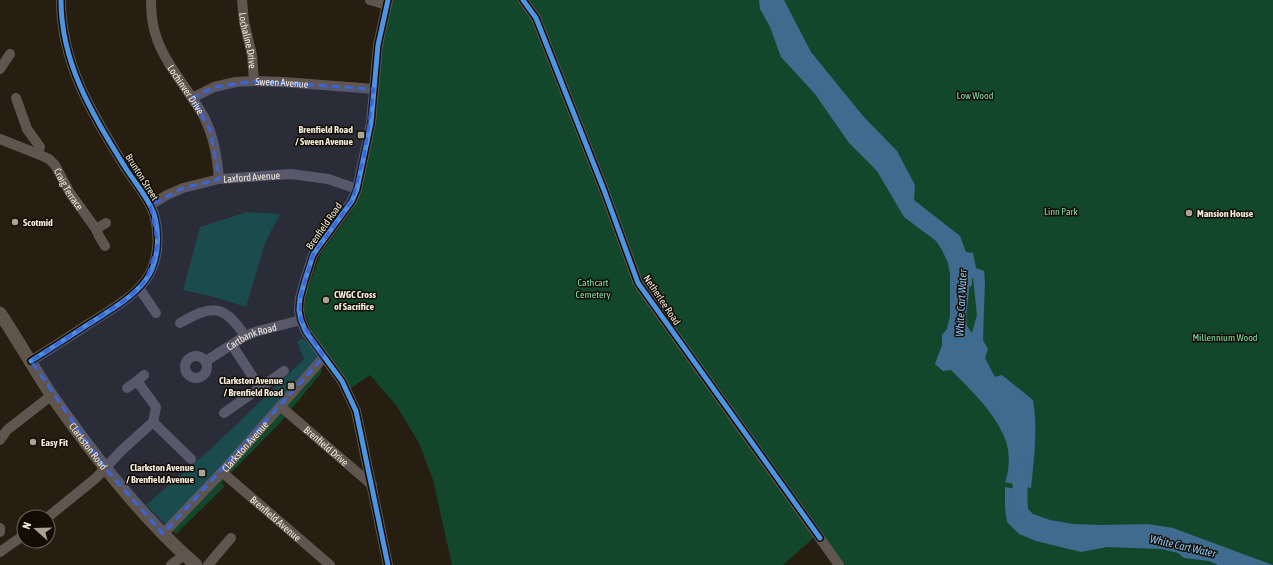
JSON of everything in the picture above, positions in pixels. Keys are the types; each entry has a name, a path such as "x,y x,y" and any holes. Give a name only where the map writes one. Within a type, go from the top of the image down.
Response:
{"main road":[{"name":"Clarkston Road","path":"0,313 52,395 105,468 163,534 196,565"}],"street":[{"name":"Brunton Street","path":"31,362 128,298 147,278 156,253 157,234 154,214 150,205 106,136 78,83 65,42 61,0"},
{"name":"Lochinver Drive","path":"151,0 152,21 156,39 165,56 204,116 210,130 217,157 219,179"},
{"name":"Lochaline Drive","path":"242,0 244,22 252,54 254,81"},
{"path":"370,0 387,2"},
{"name":"Netherlee Road","path":"523,0 536,18 604,190 638,283 839,565"},
{"name":"Brenfield Road","path":"387,2 378,45 371,123 357,189 352,201 313,255 300,298 299,310 306,332 342,381 356,411 388,565"},
{"path":"0,69 10,54"},
{"name":"Sween Avenue","path":"192,98 214,87 236,82 254,81 374,89"},
{"path":"16,98 27,129 40,147 38,154"},
{"name":"Craig Terrace","path":"0,139 38,154 55,165 70,193 96,229 105,246"},
{"name":"Laxford Avenue","path":"150,205 183,188 219,179 292,174 328,179 357,189"},
{"path":"96,229 106,223"},
{"path":"139,288 156,313"},
{"path":"180,323 204,310 218,311 234,320 245,336"},
{"name":"Cartbank Road","path":"206,361 245,336 301,320"},
{"path":"232,345 260,388"},
{"name":"Clarkston Avenue","path":"163,534 222,472 324,357"},
{"path":"224,413 284,371"},
{"path":"56,510 96,478 120,451 153,422 156,407 140,378 127,388"},
{"path":"0,440 7,430 52,395"},
{"name":"Brenfield Drive","path":"280,406 372,485"},
{"path":"153,422 191,459"},
{"name":"Brenfield Avenue","path":"222,472 330,565"},
{"path":"208,565 231,538"},
{"path":"0,552 16,541"},
{"path":"171,565 184,555"}],"highlighted area":[{"path":"254,81 374,89 364,157 352,201 313,255 300,298 301,320 324,357 163,534 105,468 31,361 128,298 146,280 158,244 150,205 183,188 219,179 210,130 192,98 214,87"}],"green space":[{"path":"393,0 1273,0 1273,565 845,565 819,532 783,565 452,565 433,480 419,443 396,405 370,375 351,388 312,333 304,310 306,293 321,253 351,212 360,191 383,44"},
{"path":"247,212 280,214 265,243 246,307 214,297 183,290 200,227"},
{"path":"302,338 318,353 322,372 280,423 222,482 224,487 176,534 146,505 213,447 304,359 297,342"}],"water":[{"path":"759,0 784,0 811,52 863,116 897,151 915,185 914,200 960,236 966,252 973,253 976,268 984,271 983,340 988,349 985,358 995,377 1002,375 1033,400 1035,433 1031,488 1005,482 1009,466 1009,454 1005,439 996,421 982,402 951,370 943,371 935,364 942,345 942,335 947,329 950,316 950,274 948,263 942,250 936,241 904,217 877,171 849,143 815,94 781,57 770,27 760,9","holes":["973,278 977,315 972,333 967,325 966,317 969,287 972,285"]},
{"path":"1005,487 1026,491 1028,509 1033,514 1050,520 1073,524 1148,524 1173,528 1273,565 1218,565 1209,561 1184,558 1178,553 1161,549 1107,547 1081,552 1036,541 1019,534 1007,522"}],"waterway":[{"name":"White Cart Water","path":"1020,465 1020,511"}],"cycle path":[{"path":"31,361 125,300 139,288 150,274 157,249 157,231 154,214 145,196 125,167 102,128 81,88 66,46 62,23 61,0"},
{"path":"388,0 378,45 371,123 357,189 352,201 313,255 300,298 299,310 306,332 342,381 356,411 388,565"},
{"path":"523,0 536,18 604,190 638,283 820,538"}],"place":[{"name":"Brenfield Road / Sween Avenue","path":"361,135"},
{"name":"Mansion House","path":"1189,213"},
{"name":"Scotmid","path":"15,222"},
{"name":"CWGC Cross of Sacrifice","path":"326,300"},
{"name":"Clarkston Avenue / Brenfield Road","path":"291,386"},
{"name":"Easy Fit","path":"33,442"},
{"name":"Clarkston Avenue / Brenfield Avenue","path":"202,473"}],"park label":[{"name":"Low Wood","path":"975,95"},
{"name":"Linn Park","path":"1061,211"},
{"name":"Cathcart Cemetery","path":"593,288"},
{"name":"Millennium Wood","path":"1225,337"}]}
